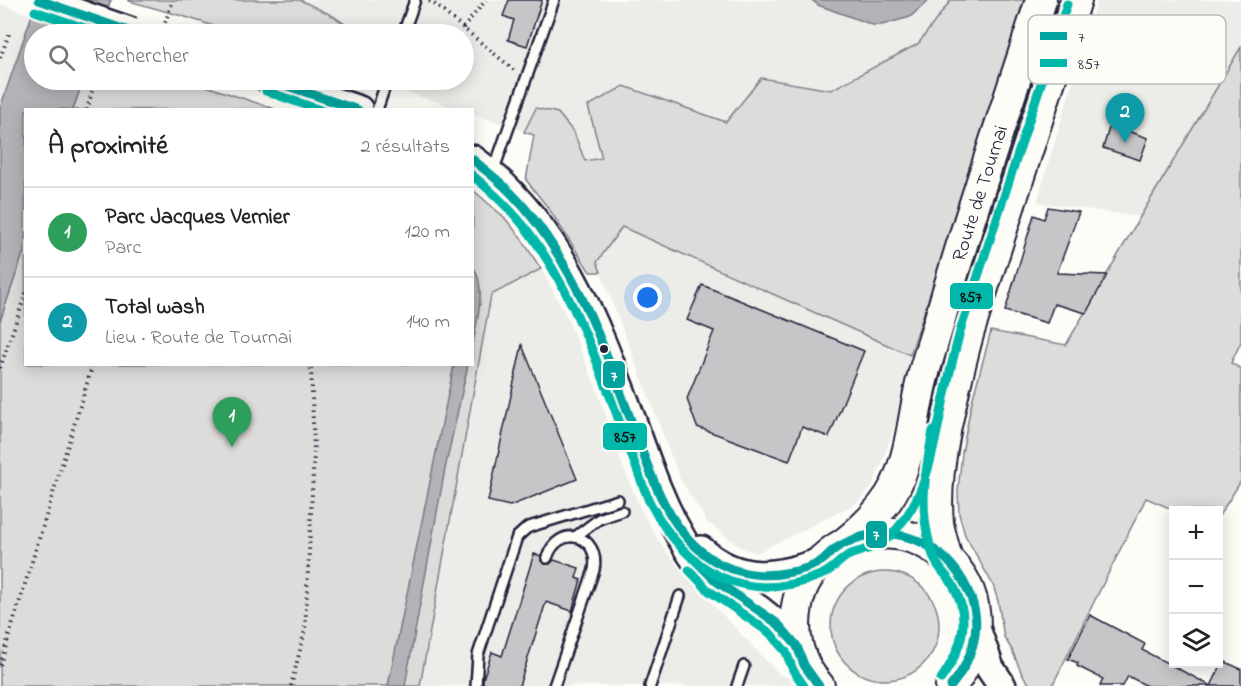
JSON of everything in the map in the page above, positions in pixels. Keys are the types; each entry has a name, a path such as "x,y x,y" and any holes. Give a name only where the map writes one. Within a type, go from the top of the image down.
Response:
{"main road":[{"path":"39,0 109,24"},
{"name":"Route de Tournai","path":"1036,15 1041,0"},
{"name":"Route de Tournai","path":"1071,15 1076,0"},
{"name":"Route de Tournai","path":"797,646 795,624 798,601 806,580 820,562 836,548 867,534 863,528 881,508 896,485 901,472 910,444 921,384 950,282 1028,40"},
{"name":"Route de Tournai","path":"947,559 937,508 938,476 951,404 969,331 1049,84"},
{"path":"300,90 353,108"},
{"path":"483,166 513,193 543,230 577,286 607,352 651,475 692,556 716,581 777,624 797,646 813,682"},
{"path":"667,510 693,543 709,557 740,572 771,575 787,573 820,562"},
{"path":"867,534 894,534 917,540 938,551 956,568 969,590 976,628 990,668 1002,686"},
{"path":"951,686 971,654 976,628"}],"lane":[{"path":"407,24 415,0"},
{"path":"483,166 526,80 554,0"},
{"path":"378,108 384,90"},
{"path":"919,458 926,429"},
{"path":"476,686 478,655 517,537 532,526 618,500"},
{"path":"575,537 599,519 622,510"},
{"path":"547,558 556,542 575,537 581,538 590,545 596,564 554,686"},
{"path":"650,686 680,596"},
{"path":"737,686 744,666"}],"path":[{"path":"165,24 173,0"},
{"path":"426,0 458,24"},
{"path":"466,24 486,0"},
{"path":"0,58 9,34"},
{"path":"474,37 526,80"},
{"path":"88,108 92,90"},
{"path":"0,368 24,299"},
{"path":"0,665 92,366"},
{"path":"291,686 305,630 314,453 311,366"}],"shaded area":[{"path":"37,0 111,0 102,24 29,24"},
{"path":"195,0 1027,0 910,355 896,422 871,488 855,504 757,553 742,548 707,522 680,479 597,262 621,227 544,138 474,114 474,108 455,108 400,90 474,90 474,24 225,24"},
{"path":"300,0 345,24 207,24 129,1"},
{"path":"812,0 929,0 910,17 882,25 873,25 818,5"},
{"path":"951,0 1027,0 910,355 622,227 597,262 601,272 590,272 549,209 526,180 534,135 524,132 536,108 558,113 574,133 585,161 602,158 588,106 624,86 726,122 761,78 831,90 918,44"},
{"path":"1097,0 1241,0 1241,47 1226,72 1226,15 1093,15"},
{"path":"0,4 32,15 29,24 24,24 24,38 0,105"},
{"path":"24,38 24,90 80,90 73,108 24,108 24,251 0,321 0,108"},
{"path":"1241,47 1241,342 1231,363 1241,369 1241,481 1223,510 1223,506 1169,506 1169,508 1146,498 1052,686 1031,686 1022,674 1004,637 993,585 965,535 959,514 958,491 962,453 971,405 991,331 1066,345 1219,84 1226,84 1226,72"},
{"path":"1072,84 1219,84 1140,217 1037,202"},
{"path":"80,90 218,90 272,108 74,108"},
{"path":"474,191 504,217 541,269 491,295 420,686 0,686 0,321 24,251 24,366 474,366"},
{"path":"474,268 480,294 474,337"},
{"path":"541,269 567,317 598,393 622,464 641,510 658,540 683,573 780,675 814,686 420,686 491,295"},
{"path":"454,366 468,366 445,469 405,686 388,686"},
{"path":"885,572 906,576 923,588 935,605 939,626 935,647 923,664 906,676 885,680 864,676 847,664 835,647 831,626 835,605 847,588 864,576"}],"building":[{"path":"509,0 542,0 527,46 508,40 514,20 503,16"},
{"path":"1110,125 1148,138 1140,160 1103,148"},
{"path":"1048,207 1079,212 1057,273 1107,275 1086,313 1054,304 1047,323 1005,311 1034,215 1044,219"},
{"path":"702,285 864,351 829,437 802,427 789,461 697,427 687,399 714,331 687,320"},
{"path":"522,345 577,479 510,506 488,501"},
{"path":"534,554 541,556 541,561 545,564 550,564 554,560 579,568 576,578 581,580 572,611 546,602 519,686 483,686 492,652 502,656"},
{"path":"1090,615 1145,644 1142,650 1169,664 1169,668 1176,668 1211,686 1147,686 1128,676 1123,686 1100,686 1103,679 1068,659"},
{"path":"1223,661 1241,669 1241,686 1211,686 1220,668 1223,668"}],"transit line":[{"name":"7","path":"39,0 108,24"},
{"name":"857","path":"1063,15 1067,4"},
{"name":"857","path":"35,11 73,24"},
{"name":"857","path":"474,177 520,221 552,268 585,332 649,501 664,526 699,564 720,576 742,584 766,587 793,584 821,575 847,556 884,541 899,526 916,499 931,459 962,325 1041,84"},
{"name":"7","path":"299,90 352,108"},
{"name":"857","path":"266,91 314,108"},
{"name":"7","path":"474,161 501,183 522,205 545,234 564,265 589,313 653,480 671,516 683,533 697,548 722,565 741,572 761,575 781,574 807,568 843,544 874,535 892,534 925,544 952,566 963,581 974,610 976,621 973,645 964,666 951,686"},
{"name":"857","path":"933,431 924,494 927,532 934,559 953,585 959,598 963,622 959,645 941,679"},
{"name":"7","path":"697,562 716,581 778,624 797,646 804,665 819,686"},
{"name":"857","path":"689,570 708,590 770,633 786,652 793,670 804,686"}],"place":[{"name":"Total wash","path":"1125,143"},
{"name":"Parc Jacques Vernier","path":"232,447"}]}
